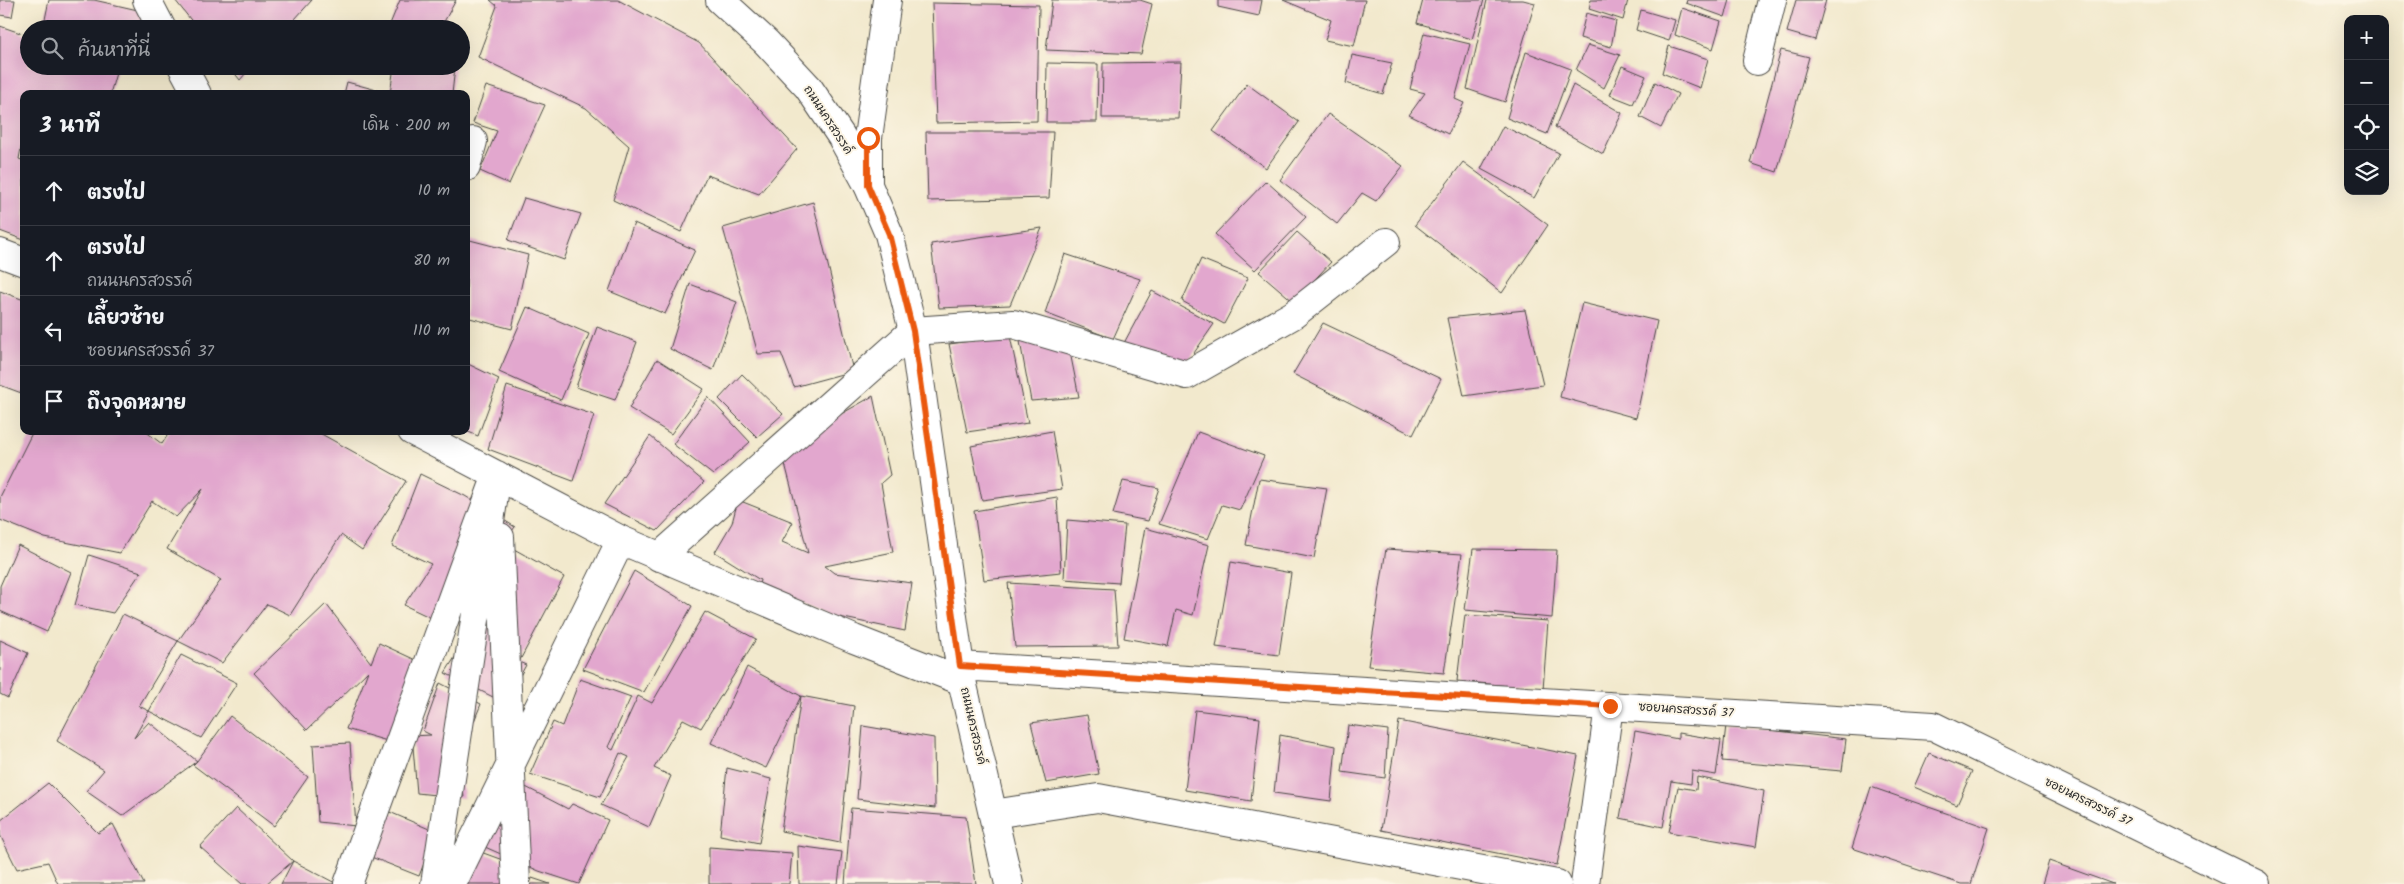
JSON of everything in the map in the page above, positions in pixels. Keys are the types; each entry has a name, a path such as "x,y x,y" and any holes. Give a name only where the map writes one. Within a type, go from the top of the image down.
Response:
{"street":[{"path":"147,0 157,20"},
{"name":"ถนนนครสวรรค์","path":"720,0 766,42 808,87 841,136 868,185 889,234 913,331 961,673 1009,884"},
{"path":"868,185 868,138 887,0"},
{"path":"1757,61 1772,0"},
{"path":"187,75 195,90"},
{"path":"470,152 473,141"},
{"path":"659,556 913,331 1013,324 1187,375 1293,315 1386,242"},
{"path":"0,253 20,260"},
{"name":"ซอยนครสวรรค์ 37","path":"420,435 621,540 854,639 961,673 1610,706 1933,726 2256,884"},
{"path":"348,884 497,475"},
{"path":"435,884 497,475"},
{"path":"497,475 516,884"},
{"path":"452,884 621,540"},
{"path":"1585,884 1610,706"},
{"path":"993,814 1098,798 1557,884"}],"building":[{"path":"0,0 15,0 12,17 0,15"},
{"path":"49,0 94,0 142,11 142,20 45,20"},
{"path":"175,0 312,0 294,20 191,20"},
{"path":"400,0 456,0 445,20 392,20"},
{"path":"490,0 618,0 699,43 797,149 759,194 707,175 681,232 613,200 629,146 586,108 478,57 497,6"},
{"path":"1052,0 1140,0 1152,4 1141,54 1046,50"},
{"path":"1218,0 1262,0 1259,16 1218,7"},
{"path":"1283,0 1365,0 1354,46 1325,40 1331,20"},
{"path":"1423,0 1484,0 1472,39 1417,23"},
{"path":"1487,0 1523,0 1535,3 1505,102 1467,89"},
{"path":"1591,0 1628,0 1623,20 1589,9"},
{"path":"1687,0 1730,0 1725,17 1686,3"},
{"path":"1796,0 1826,0 1815,40 1787,32"},
{"path":"932,3 1039,5 1037,121 936,123"},
{"path":"1682,8 1721,21 1713,49 1675,35"},
{"path":"1641,10 1675,20 1669,41 1636,30"},
{"path":"1586,13 1616,21 1611,47 1580,38"},
{"path":"0,26 20,33 20,75 115,75 111,90 20,90 20,238 0,231"},
{"path":"1424,33 1470,44 1455,99 1464,103 1448,134 1409,115 1425,93 1410,89"},
{"path":"1588,45 1620,55 1604,88 1576,70"},
{"path":"1669,46 1708,59 1700,88 1662,73"},
{"path":"1781,50 1809,57 1777,172 1750,163"},
{"path":"1526,52 1571,69 1547,134 1507,118"},
{"path":"1352,55 1392,63 1383,94 1346,83"},
{"path":"1181,62 1178,118 1102,118 1103,63"},
{"path":"1047,63 1098,64 1097,122 1046,122"},
{"path":"1622,66 1646,76 1633,104 1610,95"},
{"path":"236,75 244,75 240,80"},
{"path":"393,75 454,75 452,90 391,90"},
{"path":"347,82 377,90 345,90"},
{"path":"1655,82 1678,94 1661,128 1640,117"},
{"path":"1247,84 1299,122 1266,168 1213,131"},
{"path":"1573,85 1622,113 1603,154 1555,127"},
{"path":"486,86 545,105 509,184 480,171 497,131 473,123"},
{"path":"1328,114 1403,166 1376,201 1362,193 1337,224 1280,180"},
{"path":"1503,126 1559,153 1534,198 1481,169"},
{"path":"926,132 1053,132 1049,198 928,201"},
{"path":"1463,162 1548,225 1502,293 1415,225"},
{"path":"1266,181 1306,217 1255,270 1215,234"},
{"path":"524,198 581,214 564,260 508,240"},
{"path":"813,202 853,371 794,387 781,353 758,354 723,228"},
{"path":"634,223 695,250 665,314 609,291"},
{"path":"1042,228 1010,305 939,308 931,244"},
{"path":"1297,232 1331,262 1294,302 1259,272"},
{"path":"470,240 528,255 512,329 470,318"},
{"path":"1065,254 1140,279 1113,339 1045,313"},
{"path":"1201,259 1248,278 1224,324 1182,301"},
{"path":"690,284 737,302 713,370 670,349"},
{"path":"0,291 20,298 20,392 0,385"},
{"path":"1152,291 1214,324 1185,366 1124,343"},
{"path":"1582,303 1657,321 1636,418 1560,397"},
{"path":"527,307 589,334 561,400 499,372"},
{"path":"1525,310 1543,385 1464,396 1447,318"},
{"path":"1323,323 1441,379 1413,435 1293,374"},
{"path":"597,327 637,342 615,400 576,387"},
{"path":"1010,336 1028,423 967,432 949,344"},
{"path":"1019,336 1069,347 1079,397 1031,401"},
{"path":"657,359 704,389 671,434 629,408"},
{"path":"470,365 499,379 478,436 470,433"},
{"path":"742,374 783,414 757,437 719,399"},
{"path":"507,386 594,415 573,481 488,449"},
{"path":"873,396 890,475 881,483 893,552 825,566 834,573 912,583 905,631 830,615 759,585 760,580 715,552 732,523 738,500 793,522 782,542 808,553 781,448"},
{"path":"708,397 750,442 713,475 673,444"},
{"path":"1052,431 1062,489 982,500 971,446"},
{"path":"1198,432 1264,456 1240,510 1222,505 1208,539 1159,524"},
{"path":"31,435 150,435 162,444 168,435 323,435 406,481 362,550 341,535 290,615 267,604 222,663 178,641 221,580 167,549 203,489 176,517 152,501 120,553 45,538 0,520 0,497"},
{"path":"650,436 704,482 657,531 604,504"},
{"path":"420,474 465,496 515,527 442,623 404,605 431,564 392,546"},
{"path":"1259,479 1327,488 1314,558 1246,545"},
{"path":"1123,481 1159,488 1148,521 1113,514"},
{"path":"1057,497 1061,572 984,580 974,511"},
{"path":"1067,520 1125,525 1119,583 1064,579"},
{"path":"1145,528 1209,545 1193,615 1176,610 1168,646 1124,638"},
{"path":"18,545 71,572 47,632 0,611 0,586"},
{"path":"514,549 564,577 519,662 526,665 505,703 445,673 469,635"},
{"path":"1386,549 1462,554 1444,673 1368,666"},
{"path":"1473,549 1557,550 1552,618 1465,610"},
{"path":"89,555 141,572 113,613 75,605"},
{"path":"1231,562 1291,573 1279,655 1216,647"},
{"path":"634,571 692,606 644,692 583,669"},
{"path":"1008,583 1114,589 1118,646 1015,647"},
{"path":"326,604 371,663 379,643 435,669 408,747 346,729 368,671 307,730 254,673"},
{"path":"705,612 756,639 701,728 683,719 654,768 671,776 649,827 601,805 629,757 620,753 600,797 530,774 553,722 562,726 580,679 631,697 608,747 613,750 638,696 652,703"},
{"path":"123,614 178,641 139,706 149,711 134,738 149,722 197,761 122,816 86,791 104,770 57,741"},
{"path":"1465,615 1548,621 1543,689 1457,681"},
{"path":"0,640 28,653 8,698 0,694"},
{"path":"181,655 237,683 201,738 149,711"},
{"path":"747,667 801,696 766,768 711,743"},
{"path":"440,683 481,704 462,751 459,749 464,798 417,793 412,736 431,735 423,731"},
{"path":"801,696 854,706 840,843 781,831"},
{"path":"1195,710 1260,718 1251,801 1185,790"},
{"path":"1087,715 1099,774 1046,783 1031,723"},
{"path":"230,716 308,777 274,826 193,765"},
{"path":"1399,721 1578,756 1557,865 1381,830"},
{"path":"1348,725 1388,730 1385,778 1342,772"},
{"path":"1726,725 1846,739 1842,771 1722,761"},
{"path":"863,726 934,738 935,808 857,799"},
{"path":"1635,731 1678,739 1678,733 1721,740 1716,775 1692,771 1691,784 1671,781 1663,827 1620,818"},
{"path":"1280,735 1336,746 1331,801 1274,793"},
{"path":"350,743 356,826 318,822 313,745"},
{"path":"1929,753 1972,771 1957,805 1914,787"},
{"path":"727,768 771,779 759,843 720,835"},
{"path":"1697,777 1764,791 1756,847 1669,832 1678,787 1696,790"},
{"path":"48,783 98,833 113,824 144,884 58,884 48,862 17,869 0,835 0,821"},
{"path":"518,783 568,809 572,804 608,820 579,884 539,871 485,847"},
{"path":"1871,787 1989,828 1971,884 1961,884 1852,848"},
{"path":"378,807 436,832 419,876 356,851"},
{"path":"236,808 293,861 266,884 242,884 200,847"},
{"path":"851,808 966,817 976,884 845,884"},
{"path":"798,846 842,852 838,884 799,884"},
{"path":"709,847 792,853 789,884 709,884"},
{"path":"478,851 527,869 520,884 462,884"},
{"path":"293,861 337,884 281,884"},
{"path":"2049,861 2113,884 2042,884"},
{"path":"532,878 550,884 530,884"}],"route":[{"path":"868,138 868,185 889,234 913,331 960,666 1610,706"}]}
